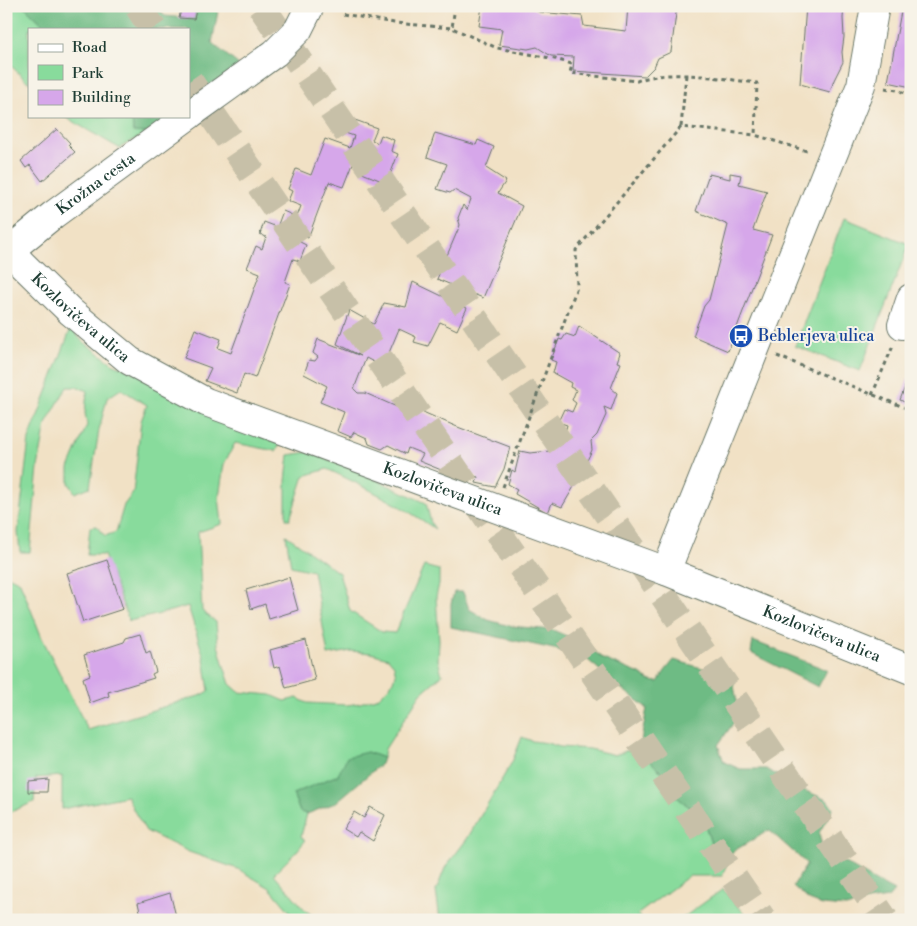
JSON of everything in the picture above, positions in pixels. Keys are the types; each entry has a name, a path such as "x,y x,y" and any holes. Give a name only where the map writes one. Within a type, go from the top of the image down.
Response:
{"street":[{"name":"Krožna cesta","path":"190,115 275,53 298,30 310,6"},
{"path":"666,571 861,85 875,6"},
{"name":"Krožna cesta","path":"8,252 53,214 185,118"},
{"name":"Kozlovičeva ulica","path":"8,252 68,308 130,361 206,402 666,571 911,670"},
{"path":"902,325 911,298"}],"path":[{"path":"452,28 455,6"},
{"path":"343,14 394,23 452,28 497,48 572,64 570,73 637,81 645,78 686,75 757,83 755,135"},
{"path":"495,508 577,288 576,250 681,127 686,75"},
{"path":"897,90 911,95"},
{"path":"681,127 755,135 832,159"},
{"path":"872,395 902,325"},
{"path":"756,348 911,410"}],"green space":[{"path":"6,6 24,6 47,28 28,28 28,82 6,61"},
{"path":"24,6 155,6 165,16 194,19 197,6 219,6 212,43 239,65 190,103 190,28 47,28"},
{"path":"66,118 132,118 133,132 147,133 119,148"},
{"path":"132,118 168,118 147,133 133,132"},
{"path":"844,218 909,244 860,371 795,346"},
{"path":"71,328 81,340 112,363 279,433 280,445 276,451 235,443 224,464 219,497 222,524 198,532 202,611 216,622 218,645 224,666 230,684 239,692 271,695 285,701 297,698 307,703 347,705 379,697 390,686 396,675 394,665 388,658 371,653 351,651 328,655 313,571 291,566 286,535 339,573 350,611 382,632 395,633 424,566 439,570 439,584 436,597 439,640 438,660 442,675 421,693 385,749 383,758 367,752 338,775 293,794 300,812 307,814 301,836 305,841 274,874 306,911 320,920 297,920 270,888 238,869 189,852 146,831 127,796 62,809 62,776 36,778 34,802 6,814 6,575 20,582 42,638 88,730 202,695 209,691 204,658 188,606 129,621 104,555 87,555 90,527 97,526 105,536 116,532 124,505 133,493 141,421 147,405 121,389 107,398 99,430 90,487 75,493 69,483 69,468 87,425 85,413 87,391 78,387 67,387 46,424 38,467 30,552 20,552 18,532 29,439"},
{"path":"308,452 353,469 426,503 431,523 435,529 382,497 327,469 304,476 290,519 286,519 286,481 289,455"},
{"path":"454,592 463,592 469,609 488,620 510,626 553,630 582,643 603,659 640,674 650,681 658,682 674,660 726,675 733,680 739,715 718,745 724,762 740,769 766,769 799,788 827,800 833,808 819,833 823,851 894,891 888,898 846,907 822,905 809,900 793,886 807,864 769,830 732,852 727,863 713,850 703,818 672,793 667,778 648,759 640,746 647,708 582,655 451,627 451,604"},
{"path":"753,641 827,670 818,687 751,653"},
{"path":"522,737 560,747 590,749 615,755 640,746 648,759 667,778 672,793 703,818 713,850 727,863 722,876 689,876 638,914 641,920 440,920 436,891 445,868 467,839 512,762"},
{"path":"367,752 383,758 381,764 335,803 307,814 300,812 293,794 338,775 347,757"},
{"path":"723,889 750,920 680,920"}],"building":[{"path":"182,6 197,6 194,19 179,18"},
{"path":"482,6 529,6 539,12 582,16 584,26 626,31 628,6 677,6 671,52 658,58 654,67 645,76 573,71 574,57 551,56 537,47 528,49 499,45 502,29 479,26"},
{"path":"806,6 844,6 843,62 830,92 800,84"},
{"path":"902,6 911,6 911,87 888,82"},
{"path":"344,116 377,128 372,140 378,143 381,135 394,140 391,151 398,154 387,183 362,173 366,163 355,159 344,187 329,182 308,238 302,236 300,242 306,245 300,261 293,259 285,282 290,284 255,378 244,374 237,393 205,381 211,368 184,358 195,329 221,339 218,348 231,353 260,273 247,268 256,246 262,249 266,237 260,234 264,222 277,227 283,211 297,217 301,206 288,201 292,191 288,189 296,169 311,175 325,139 350,148 354,136 339,131"},
{"path":"57,129 70,143 68,145 75,152 42,181 30,165 26,168 21,161"},
{"path":"435,133 476,145 478,140 494,147 486,168 506,181 498,193 522,206 483,298 437,279 460,225 458,218 463,205 467,210 471,199 454,190 450,193 437,189 447,164 427,157"},
{"path":"730,173 741,175 739,184 767,191 753,230 772,235 728,351 693,336 704,306 709,300 728,225 696,211 709,174 730,179"},
{"path":"413,282 467,308 457,330 440,322 428,346 414,342 416,337 399,329 383,367 366,358 354,389 358,393 365,393 415,415 416,409 510,447 504,469 495,487 476,483 478,477 460,471 456,476 419,461 423,454 408,448 406,454 388,445 382,449 369,444 367,438 354,432 351,437 337,431 344,412 320,402 327,386 304,374 309,360 315,361 318,357 313,353 318,339 361,356 337,344 349,310 374,324 384,303 406,307"},
{"path":"579,326 620,353 617,362 621,363 611,388 617,393 611,410 604,407 606,415 597,435 591,441 592,450 585,465 579,464 577,479 572,477 575,485 562,507 552,503 548,513 515,494 517,489 508,484 512,470 515,472 520,451 530,453 550,451 554,441 563,440 567,425 558,422 564,409 572,412 576,403 572,400 576,390 570,387 571,383 553,373 556,362 551,360 559,339 562,340 566,334 575,337"},
{"path":"908,379 911,380 911,405 900,400"},
{"path":"107,560 123,609 83,622 67,573"},
{"path":"289,577 298,610 269,619 265,604 251,609 246,590"},
{"path":"140,634 146,653 150,651 156,672 152,674 154,678 108,692 109,696 90,703 83,678 90,675 84,655 124,642 126,638"},
{"path":"306,640 315,680 286,688 280,666 274,668 270,650"},
{"path":"48,779 47,792 28,792 28,781"},
{"path":"370,807 385,815 373,841 359,832 356,837 343,829 354,812 364,818"},
{"path":"170,893 177,920 142,920 138,903"}],"tunnel":[{"path":"138,6 152,28"},
{"path":"261,6 885,920"},
{"path":"190,82 763,920"}],"place":[{"name":"Beblerjeva ulica","path":"741,336"}]}
